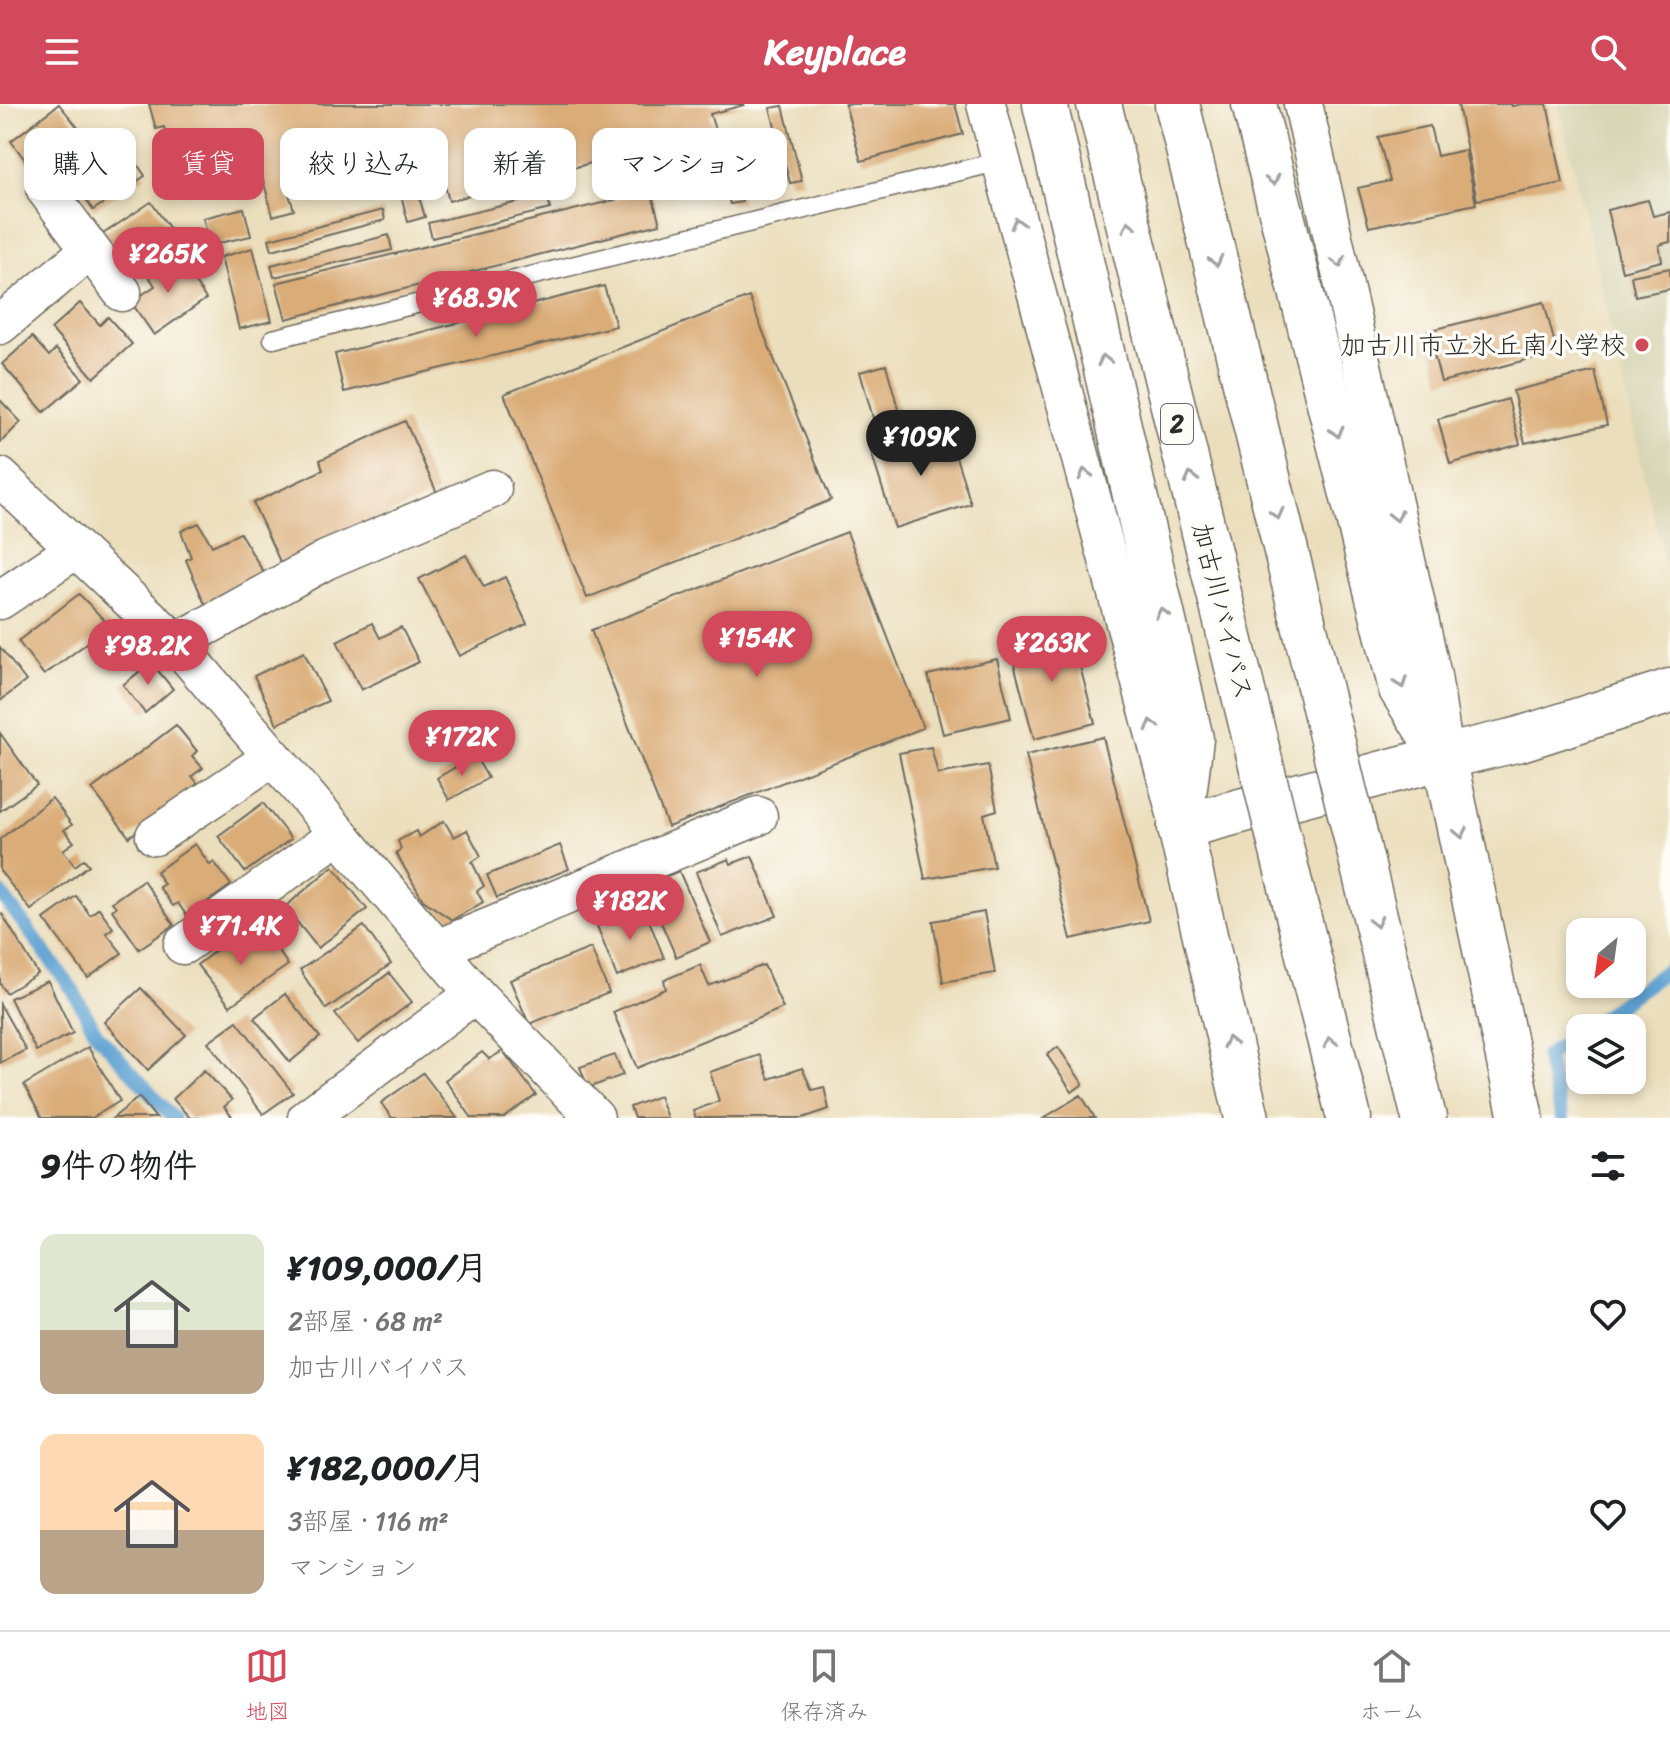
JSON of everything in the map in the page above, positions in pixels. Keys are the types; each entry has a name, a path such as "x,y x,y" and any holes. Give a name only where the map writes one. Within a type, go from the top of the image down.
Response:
{"main road":[{"path":"1045,104 1191,739 1180,827 1247,1118"},
{"name":"加古川バイパス","path":"1099,104 1349,1118"},
{"path":"1177,104 1424,1118"},
{"path":"1254,104 1401,689 1444,757 1521,1118"},
{"path":"1180,827 1520,739 1670,691"}],"street":[{"path":"986,104 1180,827"},
{"path":"1303,104 1432,676 1444,757"},
{"path":"53,200 122,292"},
{"path":"0,325 90,250"},
{"path":"0,477 176,643 475,994 595,1118"},
{"path":"176,643 326,560 492,489"},
{"path":"0,600 76,549"},
{"path":"155,836 273,757"},
{"path":"437,949 758,816"},
{"path":"183,945 339,834"},
{"path":"307,1118 475,994"}],"lane":[{"path":"273,339 1001,161"}],"shaded area":[{"name":"加古川市立氷丘南小学校","path":"1559,104 1670,104 1670,586"}],"building":[{"path":"59,104 78,128 28,128"},
{"path":"149,104 744,104 710,114 714,128 592,128 592,163 576,167 576,128 464,128 464,197 449,201 448,128 280,128 280,200 291,200 294,210 273,216 264,183 264,128 156,128"},
{"path":"845,104 955,104 963,134 861,161"},
{"path":"1547,104 1563,183 1477,200 1458,105"},
{"path":"783,106 802,181 790,183 787,128 775,128 770,108"},
{"path":"1430,126 1437,156 1465,150 1476,204 1369,227 1358,188 1390,181 1378,137"},
{"path":"24,131 24,158 11,141"},
{"path":"136,162 145,176 136,182"},
{"path":"86,200 108,200 93,210"},
{"path":"402,200 420,200 425,217 408,222"},
{"path":"527,200 549,200 550,209 432,238 428,223"},
{"path":"614,200 653,200 660,224 286,319 276,283"},
{"path":"1648,200 1653,216 1670,212 1670,242 1659,245 1662,261 1622,271 1607,210"},
{"path":"151,202 175,236 124,271 100,236"},
{"path":"244,208 251,236 210,245 203,218"},
{"path":"383,210 385,220 272,250 269,239"},
{"path":"389,235 392,250 274,277 271,265"},
{"path":"253,248 272,321 239,329 221,257"},
{"path":"175,252 206,299 154,335 131,302 155,286 146,272"},
{"path":"1670,268 1670,289 1635,296 1631,276"},
{"path":"604,286 616,326 344,392 335,354"},
{"path":"749,297 831,500 587,598 504,394"},
{"path":"1544,302 1557,352 1441,382 1428,331"},
{"path":"80,303 100,325 108,317 132,344 94,378 51,329"},
{"path":"32,337 49,356 56,349 83,379 44,412 2,364"},
{"path":"886,365 905,433 879,439 860,372"},
{"path":"1595,371 1607,425 1525,443 1513,391"},
{"path":"1508,399 1520,444 1450,464 1438,419"},
{"path":"0,400 21,422 0,443"},
{"path":"405,421 437,493 281,564 253,503 323,470 320,460"},
{"path":"947,429 971,504 895,528 871,452"},
{"path":"199,523 212,546 240,533 264,573 263,578 207,604 204,602 186,560 191,557 181,531"},
{"path":"847,532 923,728 668,827 591,630"},
{"path":"466,555 484,587 505,577 527,624 459,656 419,579"},
{"path":"79,594 110,626 44,675 18,641"},
{"path":"372,623 380,638 401,627 419,662 361,690 337,641"},
{"path":"1070,629 1095,723 1034,739 1009,645"},
{"path":"0,647 26,681 0,701"},
{"path":"304,652 328,701 277,724 254,676"},
{"path":"997,659 1011,718 943,734 928,675"},
{"path":"151,662 173,689 145,713 123,685"},
{"path":"176,725 197,751 192,756 203,768 192,776 198,784 129,837 92,789"},
{"path":"0,733 37,785 0,811"},
{"path":"1103,737 1149,921 1071,939 1026,755"},
{"path":"931,747 938,774 988,765 997,810 984,814 994,867 925,879 899,753"},
{"path":"475,756 488,778 449,800 437,778"},
{"path":"52,798 72,825 64,830 74,842 63,850 75,866 84,859 89,865 31,910 0,871 0,839"},
{"path":"263,803 291,839 245,872 218,836"},
{"path":"444,821 454,837 467,830 481,856 472,862 484,886 477,891 483,902 452,920 423,900 396,853 401,849 398,841 416,831 419,837"},
{"path":"195,844 210,865 214,862 231,885 187,916 178,903 173,906 159,887 164,884 156,872"},
{"path":"560,845 569,869 497,898 487,875"},
{"path":"752,856 777,916 722,937 696,872 729,859 731,864"},
{"path":"333,866 367,909 318,948 285,907"},
{"path":"679,871 710,942 676,957 645,885"},
{"path":"143,880 174,925 139,949 112,910 116,907 112,902"},
{"path":"76,896 90,915 99,908 113,928 106,933 122,953 88,978 44,919"},
{"path":"644,908 664,958 617,977 597,926"},
{"path":"984,912 995,973 943,982 933,921"},
{"path":"2,914 38,974 6,993 0,983"},
{"path":"364,926 391,964 326,1009 300,970"},
{"path":"242,930 258,950 271,940 288,965 230,1006 197,965"},
{"path":"591,948 609,993 529,1024 510,980"},
{"path":"700,965 709,986 764,965 783,1008 637,1068 613,1012 666,989 664,980"},
{"path":"389,973 412,1002 358,1043 335,1014"},
{"path":"48,981 73,1033 36,1051 10,998"},
{"path":"141,988 186,1035 148,1070 104,1022"},
{"path":"285,994 320,1037 290,1062 254,1018"},
{"path":"0,1004 26,1050 0,1063"},
{"path":"237,1021 293,1093 263,1114 208,1042"},
{"path":"88,1047 120,1101 92,1118 42,1118 24,1085"},
{"path":"1058,1047 1083,1084 1072,1092 1047,1055"},
{"path":"503,1051 536,1095 504,1118 472,1118 445,1080 482,1052 489,1059"},
{"path":"615,1055 623,1075 588,1088 580,1067"},
{"path":"760,1055 769,1079 802,1068 812,1090 824,1087 829,1109 803,1118 696,1118 693,1111 719,1101 710,1072"},
{"path":"204,1070 232,1100 224,1107 233,1118 190,1118 173,1099"},
{"path":"423,1073 457,1118 392,1118 381,1103"},
{"path":"1081,1095 1095,1118 1044,1118"},
{"path":"659,1096 667,1118 634,1118 630,1107"},
{"path":"139,1097 156,1118 113,1118"}],"waterway":[{"path":"0,892 72,989 96,1033 173,1118"},
{"path":"1606,1014 1670,968"},
{"path":"1562,1118 1546,1056 1566,1042"}],"place":[{"name":"加古川市立氷丘南小学校","path":"1642,345"}]}
